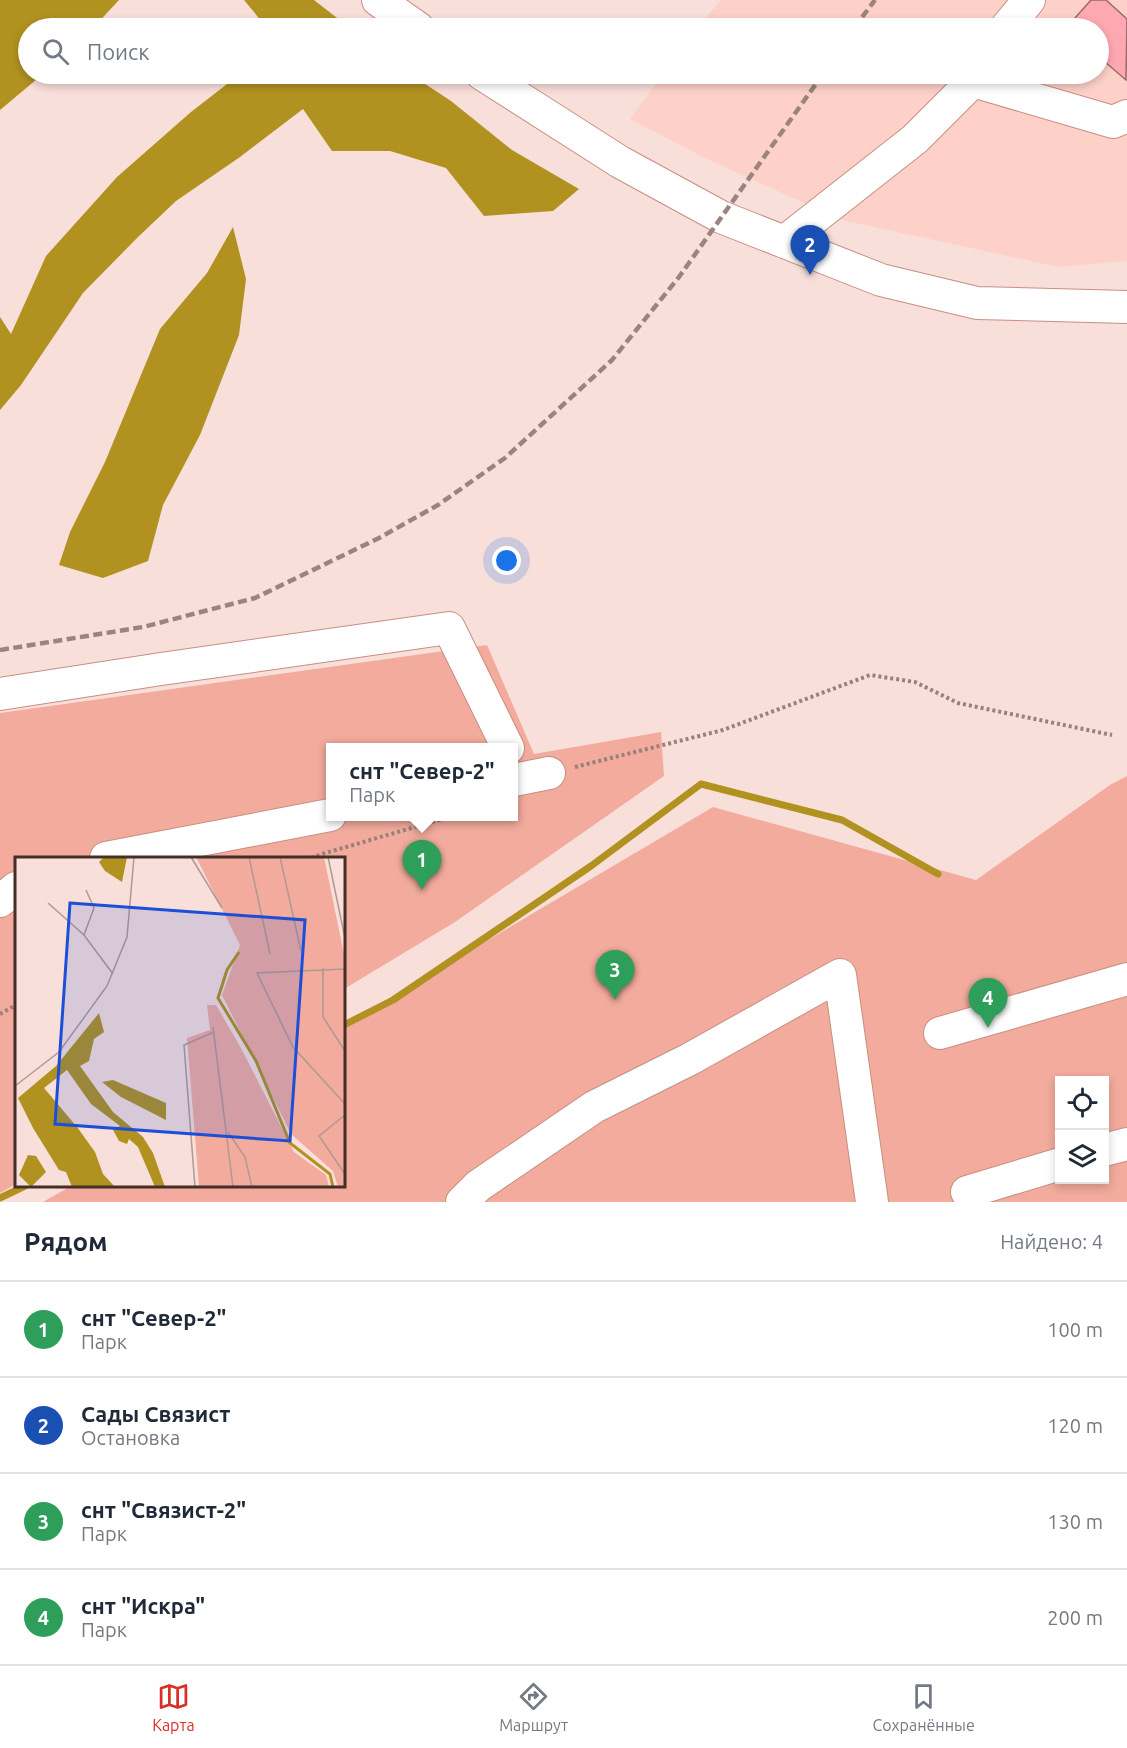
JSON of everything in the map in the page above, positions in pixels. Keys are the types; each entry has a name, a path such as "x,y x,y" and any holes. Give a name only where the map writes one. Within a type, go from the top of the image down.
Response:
{"street":[{"path":"378,0 404,18"},
{"path":"1014,18 1029,0"},
{"path":"498,84 620,162 721,217 881,280 977,303 1127,307"},
{"path":"784,242 915,140 969,84"},
{"path":"997,84 1113,122 1127,116"},
{"path":"0,694 449,628 506,743"},
{"path":"111,857 326,816"},
{"path":"0,879 15,876"},
{"path":"0,901 15,889"},
{"path":"462,1202 478,1186 594,1107 690,1059 840,975 872,1202"},
{"path":"940,1033 1127,978"},
{"path":"1109,1149 1127,1144"},
{"path":"967,1192 1055,1165"}],"path":[{"path":"525,772 723,730 870,675 915,682 958,703 1112,735"},
{"path":"314,857 436,821"},
{"path":"0,1014 15,1006"}],"shaded area":[{"path":"0,0 119,0 102,18 18,18 18,84 31,84 0,110"},
{"path":"244,0 314,0 337,18 259,18"},
{"path":"721,0 1127,0 1127,261 1058,267 842,220 709,160 630,119 656,84 1109,84 1109,18 706,18"},
{"path":"227,84 425,84 451,101 512,150 579,189 553,211 484,216 446,168 390,151 332,151 303,109 240,157 176,201 137,238 83,293 21,385 0,410 0,317 11,334 46,256 117,177 191,112"},
{"path":"233,227 246,279 239,335 200,435 163,505 148,561 103,578 59,565 70,532 105,462 160,329 207,273"},
{"path":"487,645 534,754 661,732 664,776 455,922 345,988 345,857 15,857 15,1185 0,1193 0,713"},
{"path":"1127,776 1127,1202 43,1202 69,1187 345,1187 345,1024 713,807 976,880 1110,785"}],"building":[{"path":"1091,0 1106,0 1127,19 1126,80 1109,65 1109,18 1075,18"}],"waterway":[{"path":"345,1024 393,1000 591,866 701,784 842,820 938,874"},
{"path":"0,1198 23,1187"}],"railway":[{"path":"862,18 875,0"},
{"path":"0,650 143,627 255,598 379,538 438,505 505,458 612,360 679,277 816,84"}],"place":[{"name":"Сады Связист","path":"810,275"},
{"name":"снт \"Север-2\"","path":"422,890"},
{"name":"снт \"Связист-2\"","path":"615,1000"},
{"name":"снт \"Искра\"","path":"988,1028"}]}
